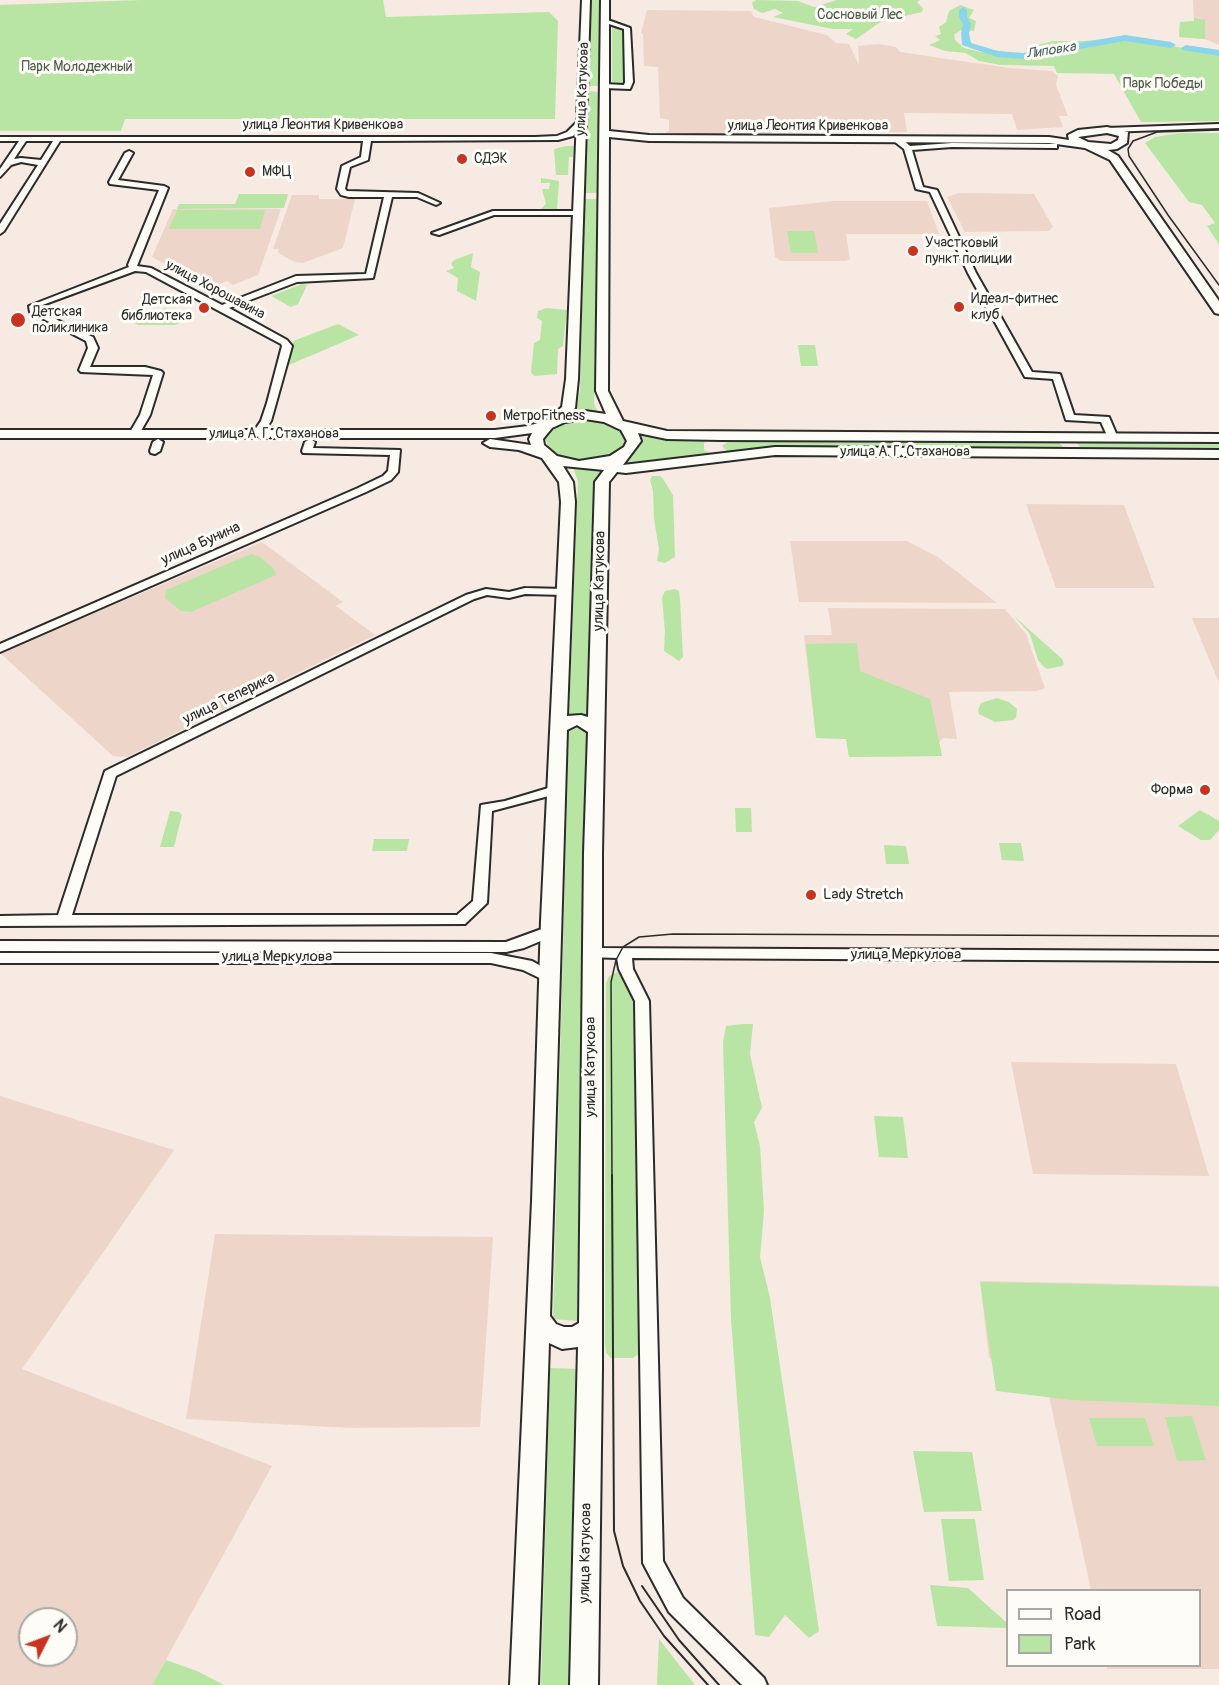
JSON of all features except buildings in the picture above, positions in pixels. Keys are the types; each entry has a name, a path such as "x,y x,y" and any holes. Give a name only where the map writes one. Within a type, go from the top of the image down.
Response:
{"main road":[{"name":"улица Катукова","path":"549,424 568,408 570,400 586,0"},
{"name":"улица Катукова","path":"584,1685 596,730 602,482 617,467 633,441 632,434 608,407 602,391 605,0"},
{"path":"584,90 604,88"},
{"path":"1107,130 1122,133 1125,136 1114,151 1117,163"},
{"name":"улица Леонтия Кривенкова","path":"966,140 1107,130"},
{"path":"1082,132 1072,137 1105,152 1117,163 1219,310"},
{"path":"604,133 649,138"},
{"path":"604,151 619,142 649,138"},
{"name":"улица Леонтия Кривенкова","path":"649,138 1056,140 1087,145"},
{"path":"1087,145 1107,148 1121,142"},
{"path":"580,192 589,196 604,193"},
{"name":"улица А. Г. Стаханова","path":"0,434 495,434 529,430 585,415 667,435 1219,438"},
{"path":"524,1685 539,1319 555,790 560,727 568,490 563,475 538,447 536,439 539,432 549,424"},
{"path":"721,436 717,446 729,457"},
{"path":"1059,437 1068,446 1063,453"},
{"name":"улица А. Г. Стаханова","path":"0,442 157,447 310,442 496,443 521,446 564,463 617,467 775,452 1219,454"},
{"path":"560,727 573,720 581,720 596,730"},
{"path":"539,1319 548,1331 562,1338 576,1337 590,1328"}],"street":[{"path":"604,88 627,87 629,82 627,28 605,25"},
{"name":"улица Леонтия Кривенкова","path":"24,139 535,139 558,138 570,134 582,122"},
{"path":"1121,142 1145,131 1174,126"},
{"path":"1107,130 1219,126"},
{"path":"0,139 24,139"},
{"path":"0,175 24,139"},
{"path":"0,231 57,139"},
{"path":"367,139 365,158 346,166 340,189 349,195 418,195 436,203"},
{"path":"535,139 581,143"},
{"path":"898,140 909,148 920,189 933,190 972,273 1028,375 1057,376 1070,418 1105,419 1113,438"},
{"path":"909,148 952,145 1054,146"},
{"path":"129,153 113,182 164,188 132,265 134,268 33,306 33,310 90,339 93,348 84,370 145,370 158,373 145,415 134,434"},
{"path":"8,163 21,160 43,163"},
{"path":"222,308 296,279 370,276 389,195"},
{"path":"436,233 487,214 579,213"},
{"name":"улица Хорошавина","path":"134,268 148,270 222,308 284,342 287,346 272,403 266,420 257,434"},
{"name":"улица Бунина","path":"0,648 387,478 393,472 396,452 306,452 310,442"},
{"name":"улица Теперика","path":"63,920 110,774 470,597 486,592 509,595 525,591 564,592"},
{"path":"0,921 460,920 480,903 486,808 506,805 555,790"},
{"path":"215,946 222,920"},
{"name":"улица Меркулова","path":"0,946 506,947 550,931"},
{"name":"улица Меркулова","path":"593,954 1219,956"},
{"path":"624,954 626,969 642,1001 653,1563 676,1605 757,1685"},
{"name":"улица Меркулова","path":"0,958 491,958 527,965 550,978"}],"shaded area":[{"path":"1193,0 1219,0 1219,45 1205,39 1179,37 1180,22 1194,21"},
{"path":"647,10 751,11 754,17 827,35 836,43 849,44 859,65 858,46 878,44 896,47 900,52 1009,68 1052,71 1058,76 1056,85 1068,116 1059,116 1063,127 1017,130 1012,114 904,113 907,132 667,135 669,120 660,118 658,67 644,66 643,34 641,33"},
{"path":"959,193 1034,194 1053,227 1049,231 965,232 947,197"},
{"path":"292,195 319,195 319,199 355,199 343,248 303,263 295,262 278,253 279,249 273,249"},
{"path":"834,201 927,201 939,234 846,234 850,259 846,261 781,261 775,257 769,208"},
{"path":"173,209 281,209 258,275 233,285 227,281 211,288 152,257"},
{"path":"1026,504 1124,505 1155,588 1056,588"},
{"path":"790,541 907,541 938,557 997,603 799,602"},
{"path":"262,542 343,602 336,606 375,635 127,757 113,756 0,653"},
{"path":"828,608 1005,609 1026,634 1045,688 1037,691 949,692 957,739 943,738 939,743 942,756 849,757 846,739 816,738 804,635 832,635"},
{"path":"1192,618 1219,618 1219,683"},
{"path":"1011,1062 1176,1064 1209,1176 1033,1174"},
{"path":"0,1096 174,1150 22,1369 272,1466 152,1685 0,1685"},
{"path":"215,1234 493,1237 480,1427 350,1428 186,1419"},
{"path":"980,1281 1219,1286 1219,1669 1107,1669 1107,1667 1201,1667 1201,1589 1091,1589 1049,1396 989,1358"}],"green space":[{"name":"Парк Молодежный","path":"141,0 383,0 386,17 549,12 558,21 555,119 125,119 121,131 0,131 0,5"},
{"path":"592,0 601,0 599,86 588,86"},
{"name":"Сосновый Лес","path":"756,0 798,1 814,7 837,0 920,0 917,2 923,8 922,12 882,21 856,39 846,34 853,29 833,29 773,17 783,13 775,9 762,13 754,9 752,3"},
{"name":"Парк Победы","path":"960,5 974,10 969,18 976,21 974,31 961,30 954,35 955,40 964,48 981,52 986,49 1030,53 1026,48 1053,41 1114,38 1147,41 1219,55 1219,121 1141,122 1114,74 1057,73 1054,66 1001,65 979,61 966,53 945,51 929,45 940,40 935,36 941,34 939,27 946,22 949,11"},
{"path":"1194,18 1205,20 1205,39 1179,37 1180,22 1194,21"},
{"path":"612,28 624,28 626,83 615,85 612,81"},
{"path":"588,91 598,92 598,193 585,193"},
{"name":"Парк Победы","path":"1180,133 1219,133 1219,244 1207,226 1215,223 1202,205 1189,202 1145,143 1155,137"},
{"path":"574,146 573,157 569,157 568,175 556,175 554,149"},
{"path":"541,178 559,181 555,211 541,209 546,204 542,189 549,189 550,183 541,183"},
{"path":"239,194 288,194 284,208 177,209 179,204 235,204"},
{"path":"585,199 598,199 594,404 598,412 574,412 580,389"},
{"path":"177,210 265,210 260,229 169,229"},
{"path":"787,231 814,231 818,253 791,253"},
{"path":"473,253 471,267 480,272 476,301 457,291 458,278 446,271 454,268 451,264 454,260"},
{"path":"302,284 307,285 298,304 291,307 271,296"},
{"path":"165,308 187,320 175,325 138,325 132,322"},
{"path":"546,308 567,310 563,346 558,349 557,374 534,376 531,372 534,343 540,340 542,321 537,318 538,311"},
{"path":"338,324 359,335 289,365 293,341"},
{"path":"798,345 815,345 818,366 801,366"},
{"path":"582,419 603,421 618,428 625,437 625,443 620,450 611,455 588,460 565,458 549,449 545,438 548,431 559,424"},
{"path":"638,435 658,438 711,439 704,443 704,450 718,456 617,466 627,460 639,444"},
{"path":"732,439 1055,440 1063,446 1059,449 783,449 729,453 722,446"},
{"path":"1073,441 1219,442 1219,449 1076,450 1080,446"},
{"path":"573,467 603,471 597,475 596,482 589,716 581,713 569,715 578,482"},
{"path":"652,476 660,476 673,495 675,557 665,563 657,561 659,549 650,480"},
{"path":"251,554 260,557 274,569 276,575 191,612 181,611 165,598 166,590"},
{"path":"675,589 679,591 680,599 683,657 679,661 664,651 662,598 665,591"},
{"path":"1014,616 1062,659 1064,664 1062,666 1047,669 1043,666 1038,660 1030,634"},
{"path":"857,643 860,671 930,699 942,756 849,757 846,739 816,738 806,644"},
{"path":"997,698 1009,702 1017,709 1013,720 995,722 979,714 981,703"},
{"path":"583,727 588,731 577,1321 553,1319 569,730"},
{"path":"735,808 751,808 752,832 736,832"},
{"path":"1200,810 1219,821 1219,830 1210,840 1201,840 1178,826"},
{"path":"170,811 179,812 182,815 174,847 160,847"},
{"path":"374,839 409,839 407,851 372,851"},
{"path":"999,843 1021,843 1024,861 1002,860"},
{"path":"884,845 906,846 909,864 886,864"},
{"path":"617,972 626,974 637,1007 642,1351 633,1358 611,1358 606,1353 605,1341 606,983 609,976"},
{"path":"753,1024 750,1054 762,1108 754,1122 760,1146 764,1211 760,1257 770,1298 819,1631 809,1638 785,1615 769,1637 755,1635 731,1319 723,1042 726,1026"},
{"path":"874,1116 903,1117 908,1158 879,1157"},
{"path":"980,1282 1219,1287 1219,1406 1072,1400 996,1391"},
{"path":"550,1368 579,1369 568,1685 541,1685"},
{"path":"1192,1416 1206,1460 1177,1461 1165,1417"},
{"path":"1089,1418 1145,1418 1154,1446 1097,1446"},
{"path":"913,1451 972,1452 982,1511 924,1512"},
{"path":"941,1519 975,1519 984,1580 949,1581"},
{"path":"930,1585 968,1588 1006,1622 1006,1628 937,1626"},
{"path":"659,1639 695,1685 657,1685"},
{"path":"166,1660 197,1671 224,1685 152,1685"}],"waterway":[{"name":"Липовка","path":"963,10 963,17 967,24 965,33 967,45 997,54 1023,56 1125,38 1171,45"},
{"name":"Липовка","path":"1186,48 1219,53"}],"tram line":[{"path":"1219,130 1157,132 1133,141 1128,149 1129,156 1168,215 1219,285"},
{"path":"612,1176 611,982 616,960 623,947 639,937 673,934 1219,936"},
{"path":"612,1175 614,1531 623,1566 640,1601 664,1636 708,1685"},
{"path":"642,1586 679,1640 719,1685"}],"place":[{"name":"СДЭК","path":"462,159"},
{"name":"МФЦ","path":"250,172"},
{"name":"Участковый пункт полиции","path":"913,251"},
{"name":"Идеал-фитнес клуб","path":"959,307"},
{"name":"Детская библиотека","path":"204,308"},
{"name":"Детская поликлиника","path":"18,320"},
{"name":"МетроFitness","path":"491,416"},
{"name":"Форма","path":"1205,790"},
{"name":"Lady Stretch","path":"811,895"}]}
